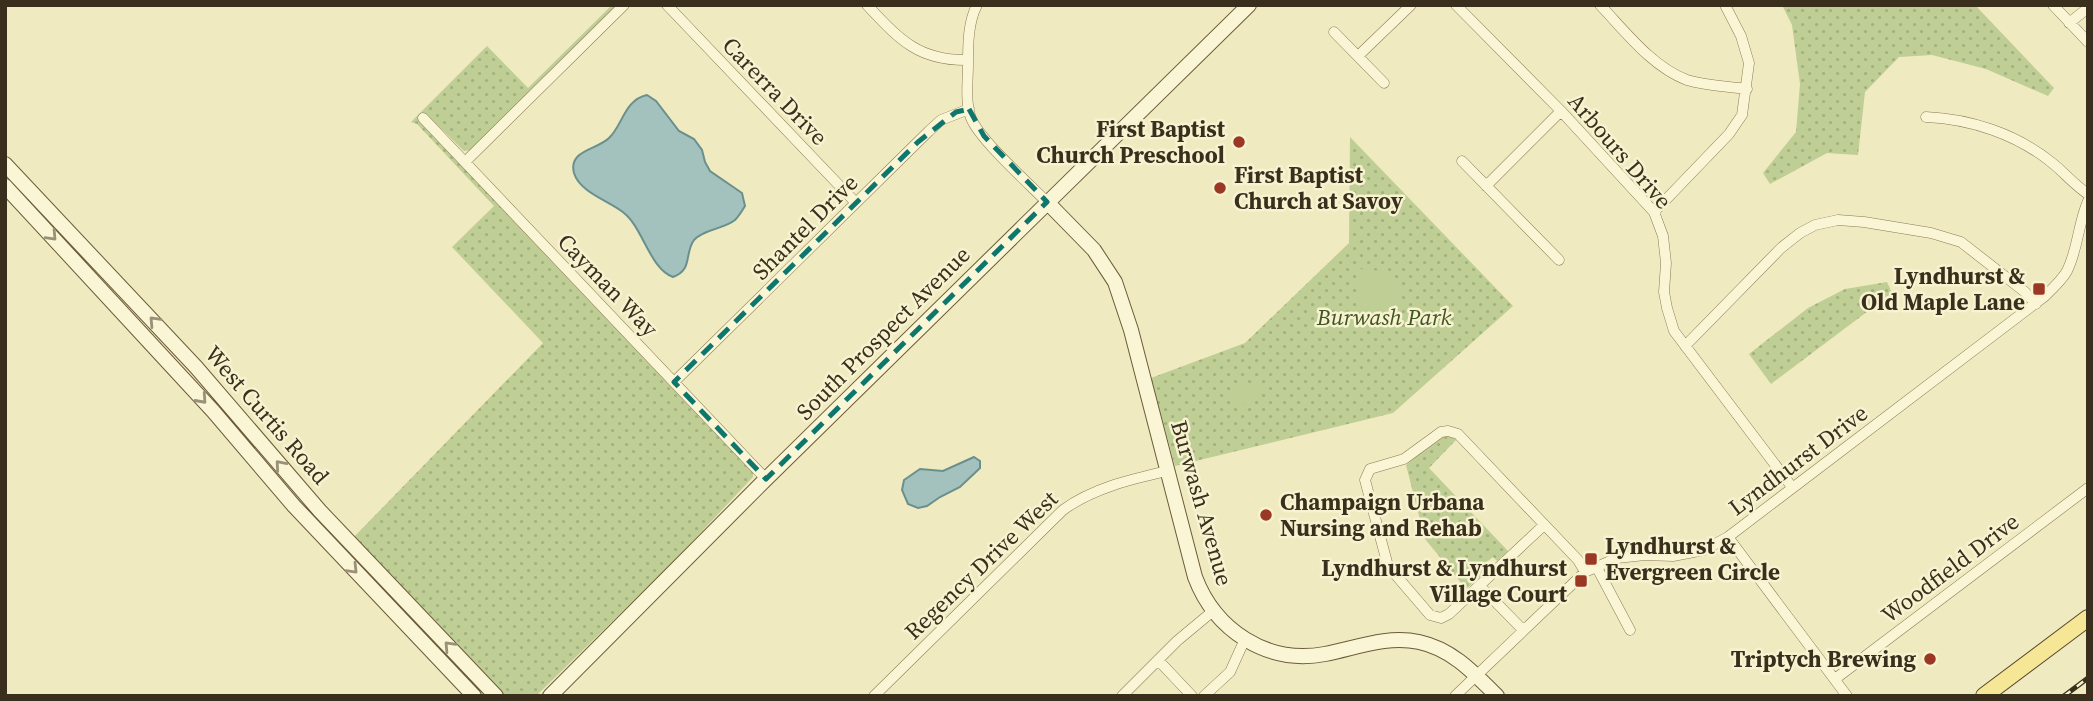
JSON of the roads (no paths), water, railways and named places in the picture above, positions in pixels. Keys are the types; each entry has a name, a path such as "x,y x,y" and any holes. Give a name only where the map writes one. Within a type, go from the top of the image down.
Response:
{"main road":[{"name":"South Prospect Avenue","path":"550,696 766,479 1249,5"},
{"name":"West Curtis Road","path":"5,164 196,367 320,510 496,696"},
{"name":"West Curtis Road","path":"5,186 214,411 293,506 474,696"},
{"name":"Burwash Avenue","path":"1048,202 1094,250 1115,282 1131,330 1195,577 1213,611 1221,620 1245,639 1268,651 1299,656 1323,654 1376,642 1407,640 1445,651 1476,675 1497,696"},
{"path":"1984,696 2088,618"}],"street":[{"path":"465,162 624,5"},
{"name":"Carerra Drive","path":"667,5 856,204"},
{"path":"867,5 895,34 918,51 945,59 968,60"},
{"path":"977,5 971,20 968,60 971,119 1048,202"},
{"path":"1358,56 1410,5"},
{"name":"Arbours Drive","path":"1456,5 1654,212 1664,243 1667,308 1674,331 1792,487"},
{"path":"1600,5 1656,61 1674,74 1701,83 1747,89"},
{"path":"1654,212 1737,124 1742,115 1749,63 1725,5"},
{"path":"2053,5 2088,42"},
{"path":"2069,23 2088,8"},
{"path":"1334,32 1384,83"},
{"name":"Shantel Drive","path":"674,382 942,120 969,109"},
{"path":"1486,186 1560,111"},
{"path":"1926,117 1956,118 2015,140 2049,160 2088,194"},
{"name":"Cayman Way","path":"423,118 766,479"},
{"path":"1462,161 1559,260"},
{"name":"Lyndhurst Drive","path":"1455,696 1522,629 1586,572 1596,566 1633,555 1688,554 1704,550 1728,537 2036,304 2067,272 2075,251 2080,218 2088,201"},
{"path":"1685,346 1781,248 1815,225 1838,220 1931,233 1961,242 2025,292 2036,304"},
{"path":"1544,525 1445,617 1430,615 1423,610 1385,559 1365,480 1370,469 1404,459 1441,432 1452,431 1464,439 1578,560 1586,572"},
{"name":"Regency Drive West","path":"874,696 1063,510 1088,494 1167,471"},
{"name":"Woodfield Drive","path":"1835,679 2088,488"},
{"path":"1728,537 1847,696"},
{"path":"1596,566 1630,630"},
{"path":"1480,586 1522,629"},
{"path":"1122,696 1213,611"},
{"path":"1203,696 1230,672 1245,639"},
{"path":"1158,660 1192,696"}],"water":[{"path":"647,95 656,101 679,131 694,139 702,150 710,171 742,193 745,206 735,220 698,236 691,245 686,266 673,277 658,266 631,220 582,186 574,173 573,165 579,155 609,138 633,102"},
{"path":"974,457 980,461 980,468 960,487 927,506 918,508 908,504 902,490 904,480 920,469 943,471"}],"railway":[{"path":"2064,696 2088,678"}],"place":[{"name":"First Baptist Church Preschool","path":"1239,142"},
{"name":"First Baptist Church at Savoy","path":"1220,188"},
{"name":"Lyndhurst & Old Maple Lane","path":"2039,289"},
{"name":"Champaign Urbana Nursing and Rehab","path":"1266,515"},
{"name":"Lyndhurst & Evergreen Circle","path":"1591,559"},
{"name":"Lyndhurst & Lyndhurst Village Court","path":"1581,581"},
{"name":"Triptych Brewing","path":"1930,659"}],"park label":[{"name":"Burwash Park","path":"1384,317"}]}
